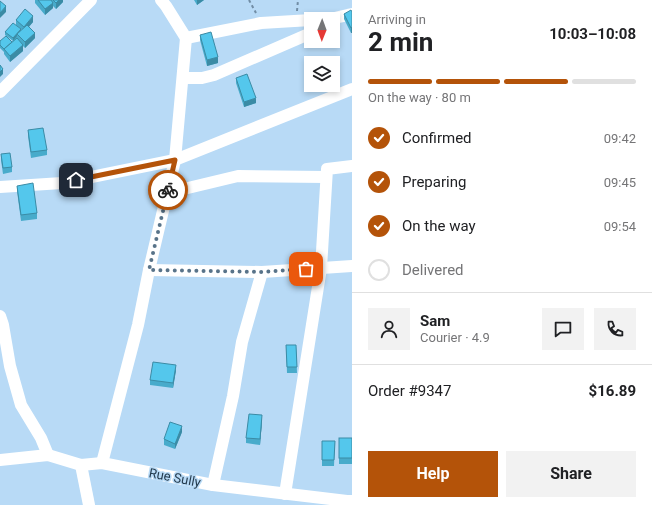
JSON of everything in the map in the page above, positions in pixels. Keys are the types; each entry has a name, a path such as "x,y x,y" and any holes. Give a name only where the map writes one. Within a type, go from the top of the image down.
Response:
{"street":[{"path":"0,92 91,0"},
{"path":"102,463 138,325 149,270 175,160 186,38 161,0"},
{"path":"340,17 352,14"},
{"path":"186,38 261,23 304,20"},
{"path":"183,78 202,78 214,75 304,36"},
{"path":"0,187 62,183 175,160 352,89"},
{"path":"285,494 321,268 327,169 352,166"},
{"path":"167,193 238,176 326,177"},
{"path":"149,270 262,272 352,266"},
{"path":"213,485 233,396 242,342 262,272"},
{"path":"0,316 10,366 21,405 41,438 48,455"},
{"name":"Rue Sully","path":"0,460 48,455 81,465 102,463 213,485 348,502"},
{"path":"81,465 89,505"}],"path":[{"path":"249,0 261,23"}],"building":[{"path":"38,0 51,0 53,3 45,9"},
{"path":"0,1 6,6 0,13"},
{"path":"25,9 33,16 24,27 16,20"},
{"path":"351,10 352,27 351,28 344,14"},
{"path":"13,23 21,29 13,38 5,32"},
{"path":"27,25 35,33 25,42 17,34"},
{"path":"211,32 218,57 207,60 200,35"},
{"path":"6,36 12,42 4,49 0,45 0,41"},
{"path":"17,38 23,45 10,56 4,49"},
{"path":"0,65 3,69 0,72"},
{"path":"247,74 256,98 244,102 236,78"},
{"path":"43,128 47,150 31,152 28,130"},
{"path":"10,153 12,167 3,168 1,154"},
{"path":"33,183 37,213 21,215 17,186"},
{"path":"286,345 296,345 297,367 287,367"},
{"path":"153,362 176,365 173,383 150,380"},
{"path":"249,414 262,415 260,439 246,438"},
{"path":"170,422 182,426 175,444 164,439"},
{"path":"339,438 352,438 352,458 339,458"},
{"path":"322,441 335,441 334,460 322,460"}],"way so far":[{"path":"168,190 149,270 262,272 306,269"}],"route":[{"path":"76,180 175,160 168,190"}]}
